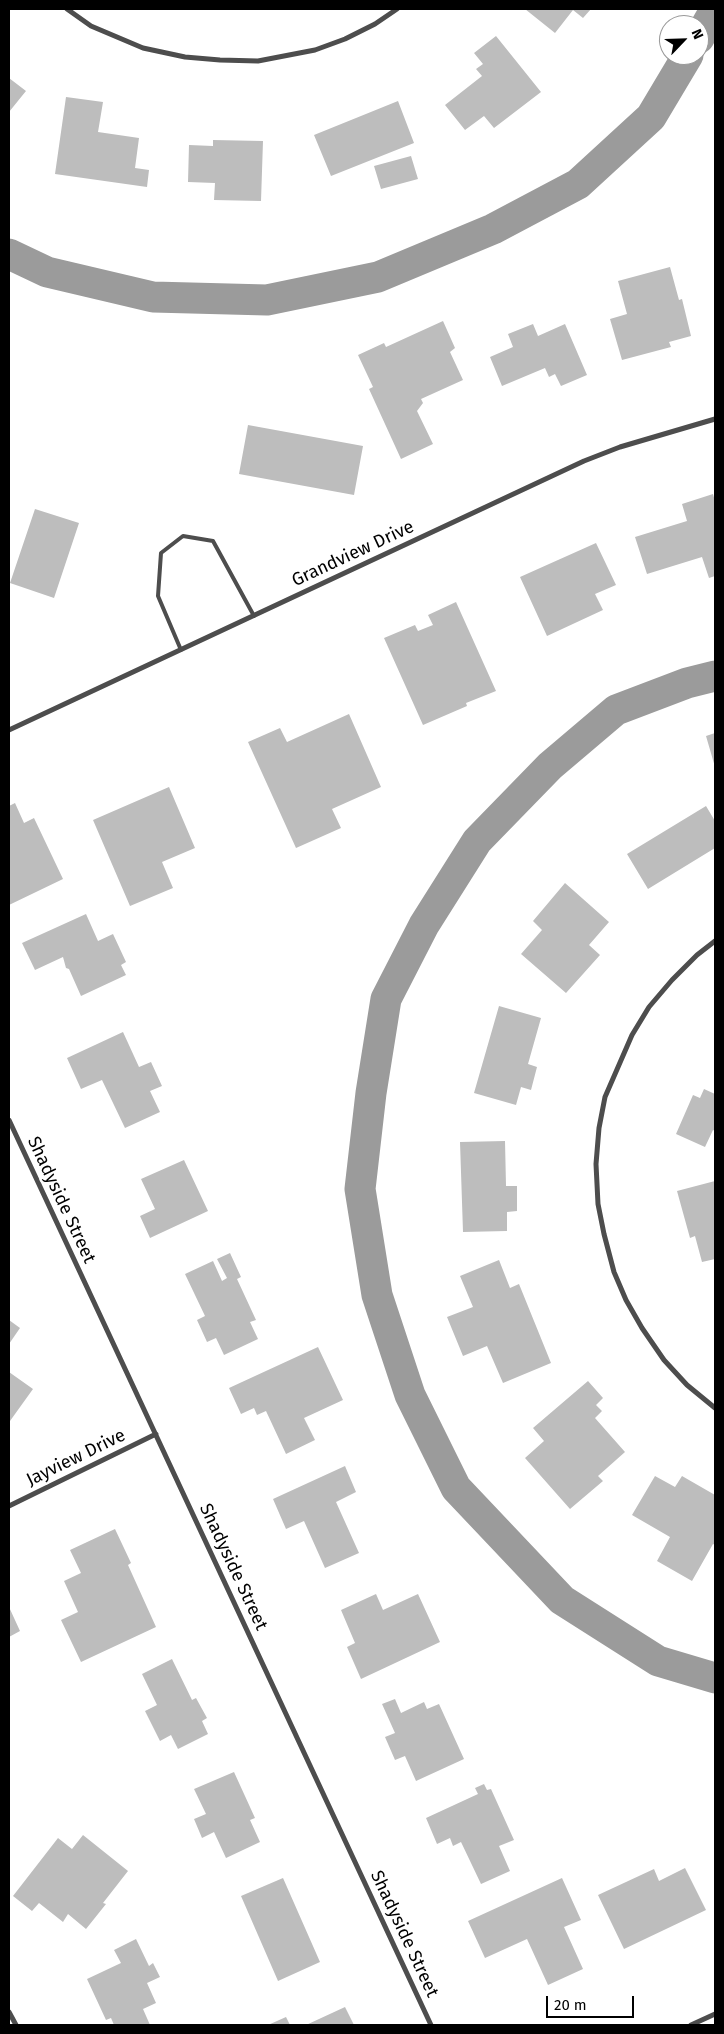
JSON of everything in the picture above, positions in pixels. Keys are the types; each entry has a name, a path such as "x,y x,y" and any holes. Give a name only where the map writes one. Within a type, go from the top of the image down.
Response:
{"street":[{"path":"67,9 91,26 143,48 185,57 258,61 315,50 345,39 397,9"},
{"name":"Grandview Drive","path":"9,730 584,461 620,446 715,419"},
{"path":"715,941 697,955 672,980 649,1007 632,1035 605,1097 599,1128 596,1164 598,1204 604,1234 614,1272 626,1300 664,1360 687,1386 715,1408"},
{"name":"Shadyside Street","path":"9,1120 431,2025"},
{"name":"Jayview Drive","path":"9,1506 156,1434"},
{"path":"9,2012 16,2025"},
{"path":"691,2025 715,2014"}],"lane":[{"path":"181,650 158,596 161,553 182,536 213,541 254,616"}],"building":[{"path":"525,9 591,9 583,18 573,10 555,33"},
{"path":"496,36 541,92 494,128 484,116 465,130 445,105 482,76 476,69 483,64 474,53"},
{"path":"9,78 26,91 9,112"},
{"path":"66,97 103,102 98,132 139,138 135,168 149,170 147,187 55,174"},
{"path":"398,101 414,143 331,176 314,135"},
{"path":"213,140 263,141 261,201 214,200 215,183 188,182 189,145 213,146"},
{"path":"411,156 418,179 381,189 374,166"},
{"path":"670,267 679,300 682,299 691,336 669,342 671,347 622,360 610,319 627,314 618,281"},
{"path":"443,321 455,348 450,352 463,380 421,399 423,403 417,411 433,444 401,459 369,389 373,387 358,355 384,343 386,347"},
{"path":"533,324 538,336 565,324 587,375 561,386 555,374 549,377 545,368 502,386 490,357 513,347 508,334"},
{"path":"248,425 363,446 354,495 239,474"},
{"path":"713,494 715,501 715,576 709,578 702,557 647,574 635,537 687,521 682,504"},
{"path":"35,509 79,523 54,598 10,583"},
{"path":"596,543 616,585 595,594 603,610 547,636 520,577"},
{"path":"456,602 496,691 466,703 467,706 423,725 384,638 415,625 418,631 433,625 428,615"},
{"path":"349,714 381,787 332,809 341,828 296,848 248,742 280,728 287,742"},
{"path":"715,733 715,767 706,736"},
{"path":"169,787 195,848 162,862 173,888 130,906 93,820"},
{"path":"15,803 24,823 34,818 63,879 9,905 9,806"},
{"path":"706,806 715,821 715,848 648,889 627,854"},
{"path":"565,883 609,922 589,945 600,955 566,993 521,954 542,930 533,921"},
{"path":"86,914 98,941 113,934 126,962 121,965 126,975 81,996 69,969 66,968 63,957 35,970 22,943"},
{"path":"499,1006 541,1018 528,1064 537,1067 531,1090 521,1087 516,1105 474,1093"},
{"path":"123,1032 139,1067 151,1062 162,1086 150,1091 160,1112 125,1128 102,1080 81,1089 67,1058"},
{"path":"704,1089 715,1094 715,1131 713,1130 705,1147 676,1134 693,1095 700,1098"},
{"path":"505,1141 506,1186 517,1186 517,1211 507,1212 507,1231 463,1232 460,1142"},
{"path":"184,1160 208,1211 150,1238 140,1216 155,1209 141,1179"},
{"path":"715,1181 715,1259 702,1262 695,1236 690,1238 677,1191"},
{"path":"230,1253 241,1277 237,1279 256,1320 250,1322 258,1339 224,1355 216,1338 207,1342 197,1320 205,1316 185,1274 213,1261 222,1281 227,1278 217,1259"},
{"path":"499,1260 510,1288 519,1284 551,1363 503,1383 487,1346 463,1356 447,1317 473,1307 460,1276"},
{"path":"9,1320 20,1328 9,1344"},
{"path":"318,1347 343,1400 304,1418 315,1440 286,1454 266,1411 257,1415 254,1408 241,1414 229,1388"},
{"path":"9,1372 33,1389 10,1421 9,1420"},
{"path":"588,1381 603,1398 596,1405 602,1411 595,1418 625,1452 598,1476 603,1481 570,1509 525,1458 544,1441 533,1428"},
{"path":"345,1466 356,1492 336,1502 359,1553 325,1568 304,1521 286,1529 273,1499"},
{"path":"655,1476 675,1487 682,1476 715,1495 715,1545 713,1544 692,1581 657,1561 670,1537 632,1515"},
{"path":"115,1529 131,1563 128,1565 156,1627 81,1662 61,1620 78,1612 64,1581 81,1573 70,1550"},
{"path":"376,1594 383,1610 418,1594 440,1642 361,1679 347,1647 355,1643 341,1610"},
{"path":"9,1607 20,1631 9,1637"},
{"path":"172,1659 192,1700 196,1698 207,1718 202,1721 208,1734 178,1749 171,1735 160,1741 145,1711 157,1705 142,1674"},
{"path":"395,1699 401,1713 424,1702 427,1709 439,1704 464,1759 416,1781 405,1756 395,1760 385,1737 395,1733 382,1704"},
{"path":"234,1772 255,1818 250,1820 260,1842 226,1858 214,1832 202,1838 194,1819 206,1814 194,1789"},
{"path":"484,1784 487,1790 491,1789 514,1840 499,1846 510,1871 481,1884 461,1842 453,1846 450,1838 437,1844 426,1818 478,1794 475,1788"},
{"path":"83,1835 128,1871 103,1903 106,1904 86,1929 68,1914 63,1922 39,1903 32,1911 13,1896 58,1838 72,1849"},
{"path":"685,1868 706,1910 624,1949 598,1895 654,1869 659,1881"},
{"path":"283,1878 320,1962 278,1981 241,1896"},
{"path":"562,1878 581,1920 564,1927 583,1969 548,1985 527,1939 485,1958 468,1921"},
{"path":"136,1939 149,1966 153,1963 160,1977 147,1983 156,2003 143,2009 150,2025 114,2025 111,2018 106,2020 87,1979 121,1963 114,1950"},
{"path":"345,2007 354,2025 306,2025"},
{"path":"286,2017 290,2025 268,2025"}],"waterway":[{"path":"709,20 715,10"},
{"path":"9,254 47,272 153,297 267,300 378,277 493,229 578,184 651,117 682,65"},
{"path":"715,676 687,683 616,710 550,766 477,841 424,925 386,999 371,1093 360,1189 377,1295 410,1395 456,1488 562,1600 658,1661 715,1678"}]}
